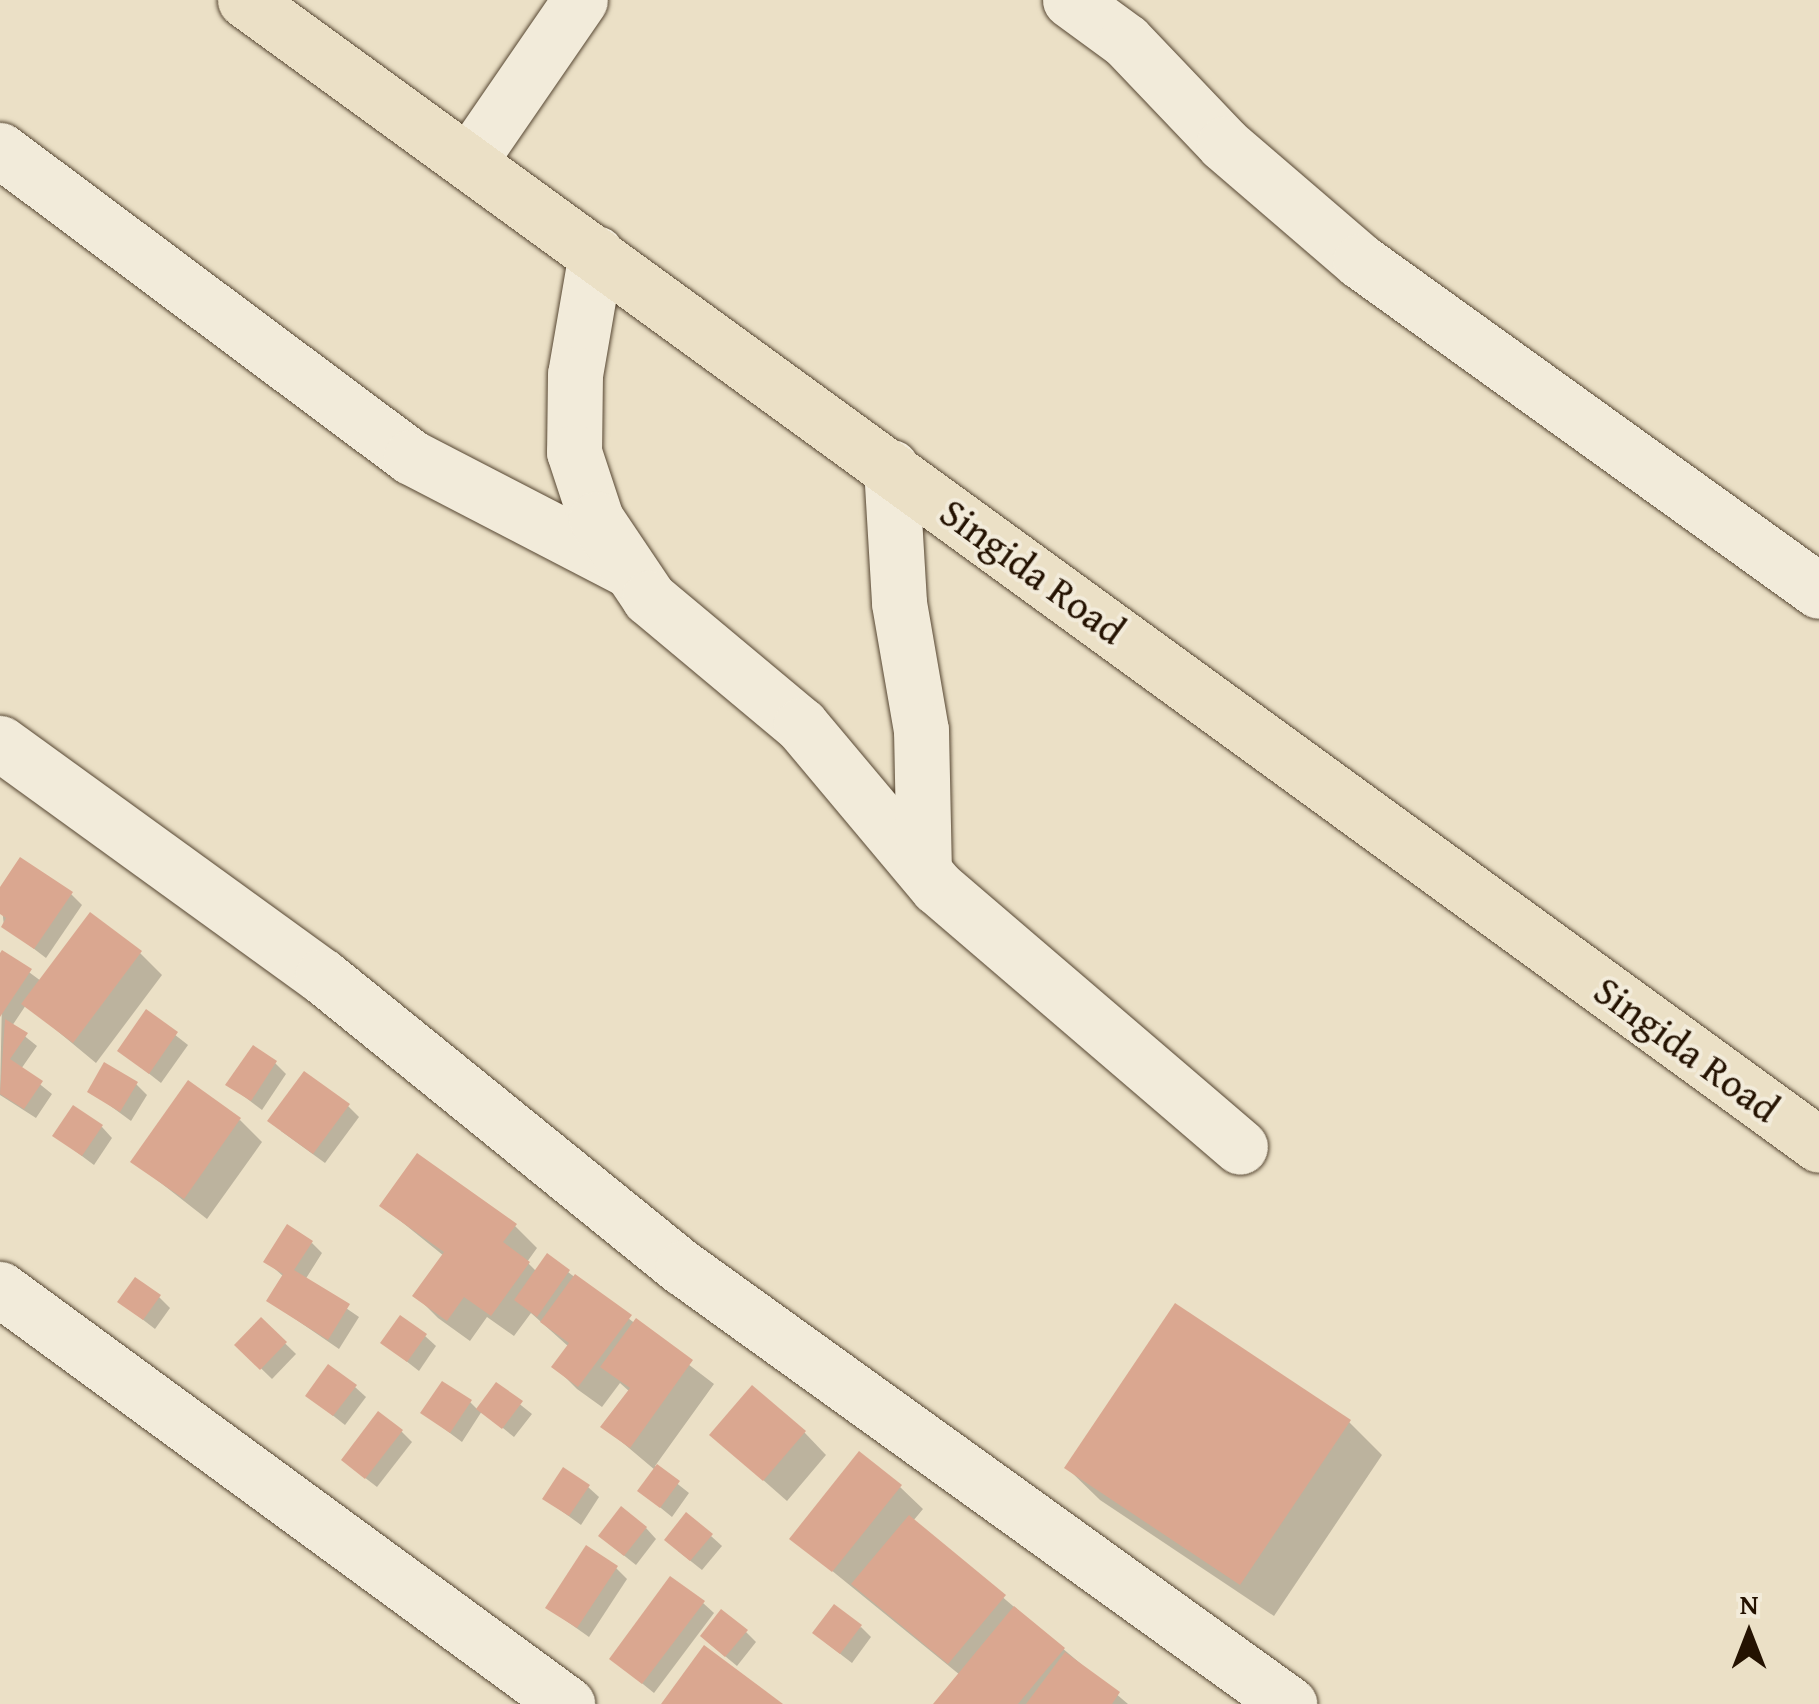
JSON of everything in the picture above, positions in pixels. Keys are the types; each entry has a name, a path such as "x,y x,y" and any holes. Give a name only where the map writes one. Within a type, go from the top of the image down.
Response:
{"highway":[{"name":"Singida Road","path":"245,0 1819,1145"}],"street":[{"path":"470,160 580,0"},
{"path":"1070,0 1126,41 1224,144 1360,261 1819,591"},
{"path":"0,150 411,457 634,573"},
{"path":"596,253 575,374 574,452 596,519 650,598 801,726 924,872 1240,1147"},
{"path":"890,467 899,603 921,730 924,872"},
{"path":"0,744 322,976 683,1268 1289,1704"},
{"path":"0,1289 567,1704"}],"building":[{"path":"20,857 73,892 34,949 1,927 6,918 0,914 0,887"},
{"path":"90,912 142,951 73,1043 21,1004"},
{"path":"2,950 32,969 0,1017 0,953"},
{"path":"146,1009 178,1032 149,1074 117,1051"},
{"path":"5,1019 28,1033 10,1059 43,1081 24,1109 0,1094"},
{"path":"253,1045 277,1061 251,1101 225,1085"},
{"path":"104,1062 138,1082 120,1112 87,1092"},
{"path":"304,1071 350,1104 313,1154 267,1121"},
{"path":"188,1080 241,1118 184,1199 130,1162"},
{"path":"73,1105 103,1125 82,1156 52,1136"},
{"path":"417,1153 517,1224 503,1242 530,1262 491,1316 464,1297 447,1321 412,1296 444,1252 379,1206"},
{"path":"287,1224 313,1241 294,1270 350,1304 328,1340 266,1301 283,1274 263,1262"},
{"path":"547,1253 570,1270 537,1317 514,1300"},
{"path":"575,1274 632,1315 578,1387 551,1367 569,1343 540,1322"},
{"path":"135,1277 161,1295 143,1320 117,1302"},
{"path":"1175,1303 1351,1420 1240,1585 1064,1468"},
{"path":"400,1315 427,1334 407,1362 380,1343"},
{"path":"261,1317 287,1342 260,1370 234,1345"},
{"path":"636,1318 693,1360 630,1448 600,1427 630,1388 600,1367"},
{"path":"328,1364 357,1385 333,1416 305,1396"},
{"path":"442,1381 472,1400 450,1433 420,1413"},
{"path":"496,1382 523,1401 502,1429 476,1409"},
{"path":"752,1385 806,1431 763,1481 709,1435"},
{"path":"378,1411 403,1430 365,1479 341,1460"},
{"path":"859,1451 902,1485 832,1572 789,1539"},
{"path":"657,1464 680,1481 660,1508 637,1491"},
{"path":"563,1467 590,1485 569,1516 542,1499"},
{"path":"621,1506 647,1527 624,1556 598,1536"},
{"path":"686,1512 713,1534 690,1561 664,1540"},
{"path":"909,1515 1006,1595 948,1664 851,1584"},
{"path":"586,1545 618,1566 577,1628 545,1608"},
{"path":"670,1576 705,1601 642,1684 609,1659"},
{"path":"834,1604 862,1625 840,1654 812,1633"},
{"path":"1014,1606 1065,1648 1018,1704 933,1704"},
{"path":"721,1609 748,1630 725,1657 700,1636"},
{"path":"704,1645 783,1704 661,1704"},
{"path":"1065,1652 1120,1692 1112,1704 1026,1704"}]}
